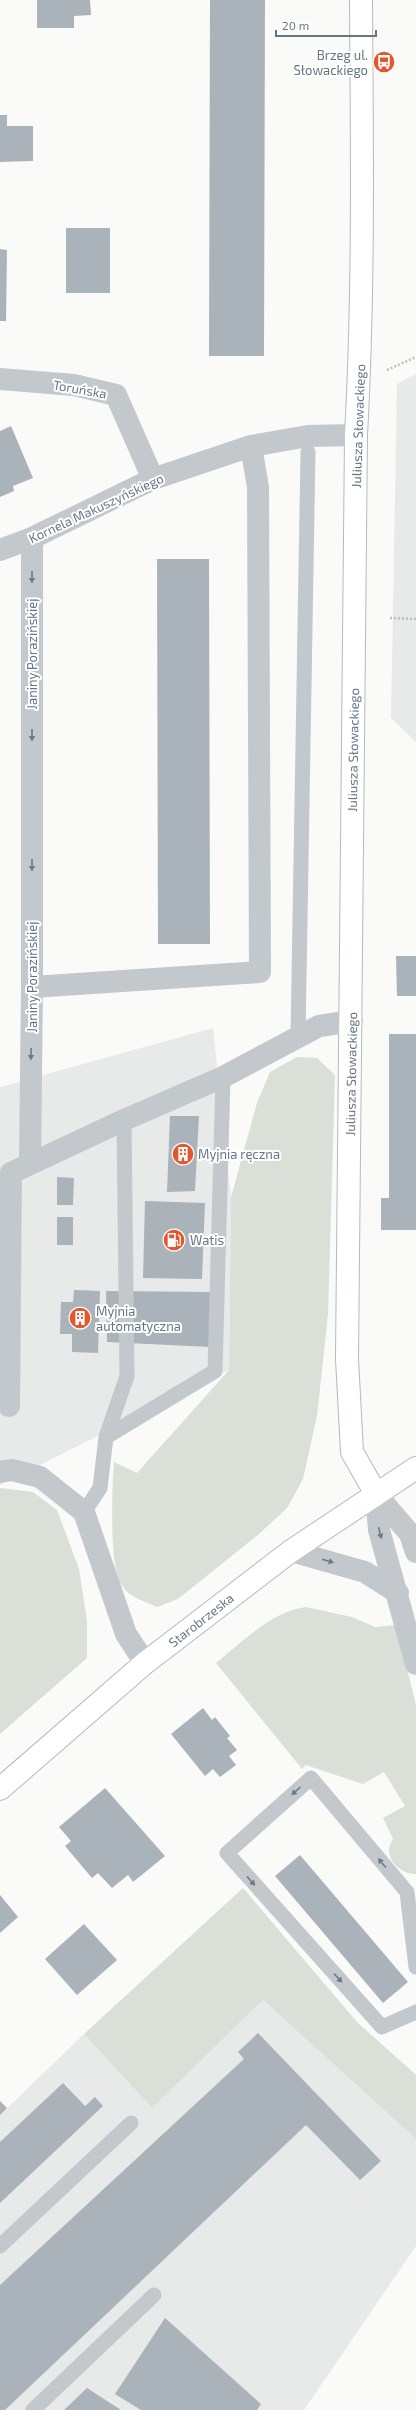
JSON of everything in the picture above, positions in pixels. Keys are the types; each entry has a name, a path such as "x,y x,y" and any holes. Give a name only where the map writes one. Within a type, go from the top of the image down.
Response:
{"street":[{"name":"Juliusza Słowackiego","path":"361,0 362,124 359,384 356,435 352,1021 347,1359 352,1452 376,1494"},
{"name":"Toruńska","path":"0,379 74,385 116,395 153,480"},
{"name":"Kornela Makuszyńskiego","path":"0,550 32,538 153,480 251,446 308,436 356,435"},
{"path":"32,987 260,972 258,486 251,446"},
{"name":"Janiny Porazińskiej","path":"30,1163 32,987 32,538"},
{"path":"9,1406 10,1173 124,1120 223,1077 319,1026 352,1021"},
{"name":"Starobrzeska","path":"0,1789 144,1663 291,1551 416,1468"},
{"path":"0,1472 12,1470 40,1477 84,1512 126,1634 144,1663"},
{"path":"376,1494 410,1534 416,1552"},
{"path":"376,1494 379,1530 398,1593 416,1664"},
{"path":"291,1551 365,1572 398,1593"}],"lane":[{"path":"298,1036 308,452"},
{"path":"106,1437 215,1371 223,1077"},
{"path":"84,1512 100,1488 106,1437 127,1376 124,1120"},
{"path":"416,1967 411,1891 311,1778 226,1853 382,2027 416,2012"},
{"path":"0,2246 131,2123"},
{"path":"33,2410 154,2295"}],"path":[{"path":"381,372 416,357"},
{"path":"390,618 416,619"}],"shaded area":[{"path":"416,374 416,742 391,718 397,384"},
{"path":"213,1028 231,1197 229,1370 0,1485 0,1087"},
{"path":"297,1057 317,1058 335,1075 328,1314 317,1416 303,1479 287,1508 259,1534 178,1599 157,1607 128,1592 121,1584 117,1574 112,1525 114,1462 137,1473 229,1370 231,1197 257,1103 270,1072"},
{"path":"0,1488 33,1492 57,1510 79,1569 87,1621 87,1658 0,1734"},
{"path":"306,1607 352,1617 375,1627 396,1625 416,1705 416,1874 404,1871 398,1867 391,1858 389,1852 393,1839 383,1818 405,1806 384,1772 363,1784 306,1765 302,1769 216,1663 269,1621 293,1610"},
{"path":"243,1888 357,2022 416,2075 416,2139 263,2000 152,2108 84,2034"},
{"path":"263,2000 416,2139 416,2246 304,2410 0,2410 0,2115 84,2034 152,2108"}],"building":[{"path":"37,0 90,0 91,15 74,16 74,28 37,28"},
{"path":"210,0 265,0 264,356 209,356"},
{"path":"0,115 7,115 7,126 33,126 33,161 0,162"},
{"path":"66,228 110,228 110,293 66,293"},
{"path":"0,249 7,250 6,321 0,321"},
{"path":"11,426 33,478 13,486 14,491 0,497 0,431"},
{"path":"157,559 209,559 210,944 158,944"},
{"path":"396,956 416,956 416,996 397,996"},
{"path":"389,1034 416,1034 416,1230 381,1230 381,1198 389,1198"},
{"name":"Myjnia ręczna","path":"170,1116 199,1116 195,1191 167,1192"},
{"path":"57,1177 74,1178 73,1205 57,1205"},
{"name":"Watis","path":"145,1201 205,1203 202,1279 143,1278"},
{"path":"57,1217 73,1217 73,1245 57,1245"},
{"name":"Myjnia automatyczna","path":"74,1290 100,1291 98,1353 72,1352 72,1334 60,1334 61,1302 73,1302"},
{"path":"106,1291 213,1292 210,1347 107,1342"},
{"path":"203,1708 212,1720 215,1717 230,1736 227,1738 237,1750 229,1756 236,1765 220,1777 213,1769 205,1776 171,1734"},
{"path":"105,1788 165,1856 133,1882 128,1875 112,1888 98,1873 92,1878 65,1846 71,1841 59,1827"},
{"path":"300,1855 408,1982 383,2003 275,1876"},
{"path":"0,1895 18,1917 0,1933"},
{"path":"84,1924 117,1960 77,1995 45,1959"},
{"path":"258,2033 381,2161 360,2180 306,2125 5,2410 0,2410 0,2285 244,2059 238,2052"},
{"path":"63,2083 85,2106 95,2097 103,2106 0,2203 0,2142"},
{"path":"0,2101 7,2108 0,2115"},
{"path":"165,2318 261,2404 257,2410 141,2410 115,2394"},
{"path":"87,2388 121,2410 64,2410"}],"place":[{"name":"Brzeg ul. Słowackiego","path":"384,62"},
{"name":"Myjnia ręczna","path":"183,1154"},
{"name":"Watis","path":"174,1240"},
{"name":"Myjnia automatyczna","path":"80,1318"}]}
